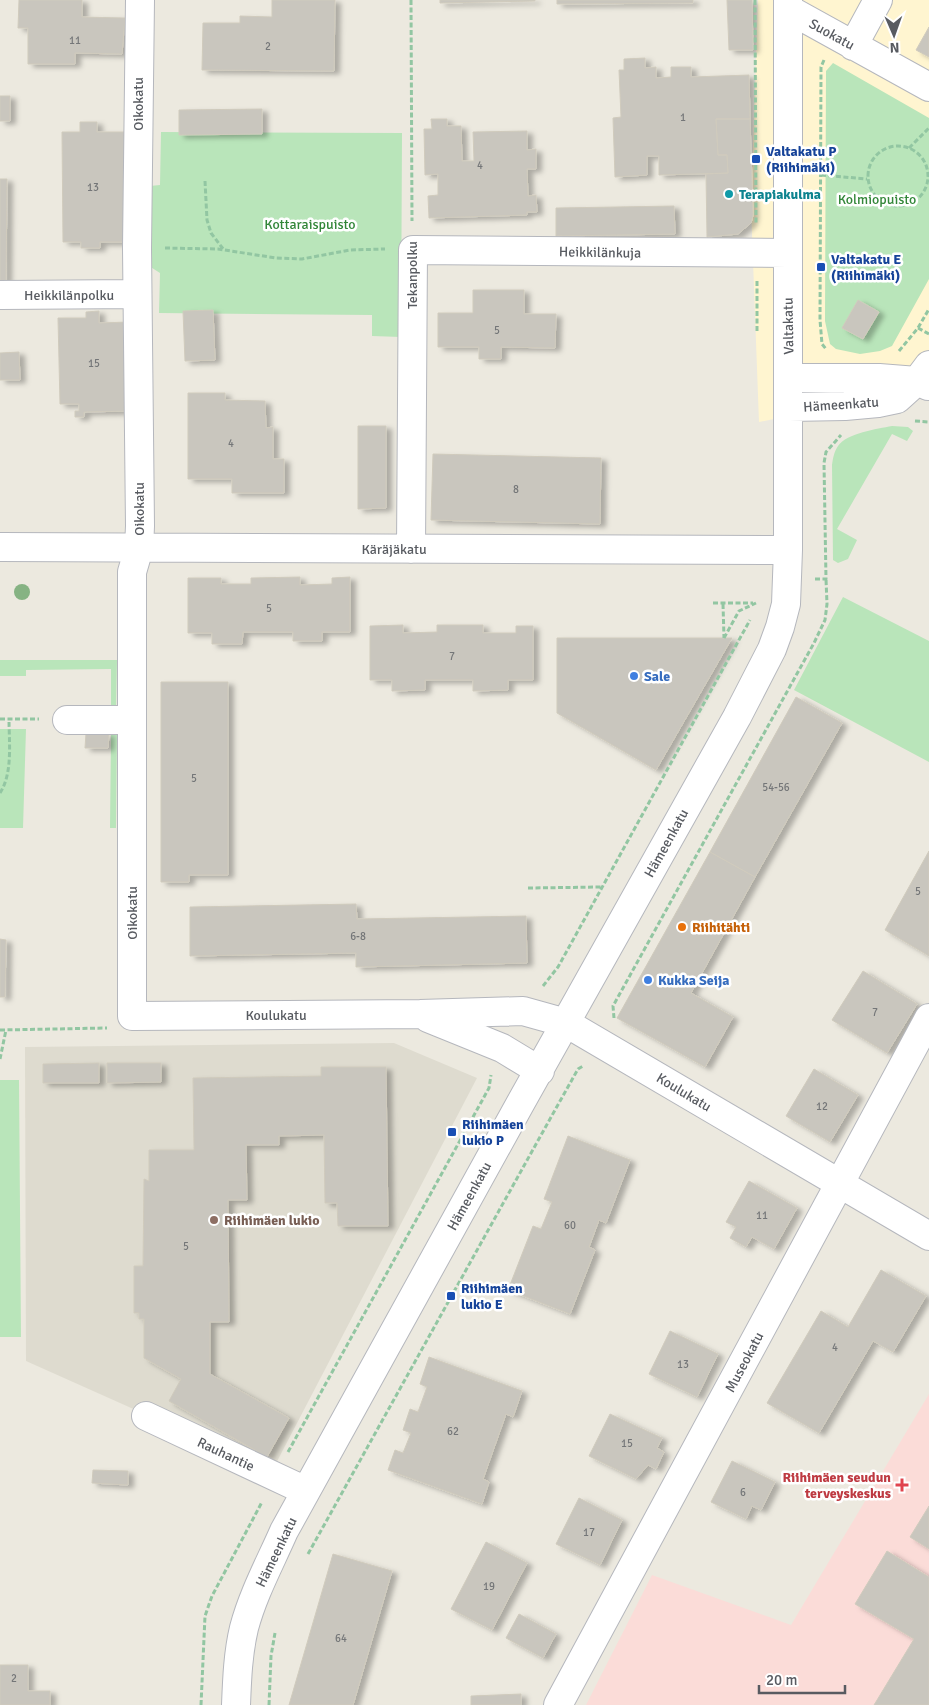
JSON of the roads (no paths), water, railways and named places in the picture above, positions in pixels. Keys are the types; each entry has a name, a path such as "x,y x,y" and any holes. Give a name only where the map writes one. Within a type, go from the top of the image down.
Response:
{"street":[{"name":"Oikokatu","path":"132,1016 132,572 139,548 137,248 140,0"},
{"path":"853,46 878,0"},
{"name":"Suokatu","path":"788,5 825,30 929,87"},
{"name":"Valtakatu","path":"772,649 786,604 788,550 788,5"},
{"name":"Heikkilänkuja","path":"413,250 788,253"},
{"name":"Tekanpolku","path":"410,549 413,250"},
{"name":"Heikkilänpolku","path":"0,295 138,294"},
{"name":"Hämeenkatu","path":"789,378 925,378"},
{"name":"Hämeenkatu","path":"789,407 845,406 897,399 925,378"},
{"name":"Käräjäkatu","path":"0,547 788,550"},
{"name":"Hämeenkatu","path":"236,1705 237,1669 244,1628 258,1587 284,1531 737,717 772,649"},
{"path":"67,720 131,720"},
{"name":"Koulukatu","path":"132,1016 420,1014 524,1011 566,1023 929,1236"},
{"name":"Koulukatu","path":"420,1014 502,1048 540,1071"},
{"name":"Museokatu","path":"558,1705 841,1185 929,1018"},
{"name":"Rauhantie","path":"146,1416 306,1492"}],"place":[{"name":"Valtakatu P (Riihimäki)","path":"756,159"},
{"name":"Terapiakulma","path":"729,194"},
{"name":"Valtakatu E (Riihimäki)","path":"821,267"},
{"name":"Sale","path":"634,676"},
{"name":"Riihitähti","path":"682,927"},
{"name":"Kukka Seija","path":"648,980"},
{"name":"Riihimäen lukio P","path":"452,1132"},
{"name":"Riihimäen lukio","path":"214,1220"},
{"name":"Riihimäen lukio E","path":"451,1296"},
{"name":"Riihimäen seudun terveyskeskus","path":"902,1485"}],"park label":[{"name":"Kolmiopuisto","path":"877,199"},
{"name":"Kottaraispuisto","path":"310,224"}]}
